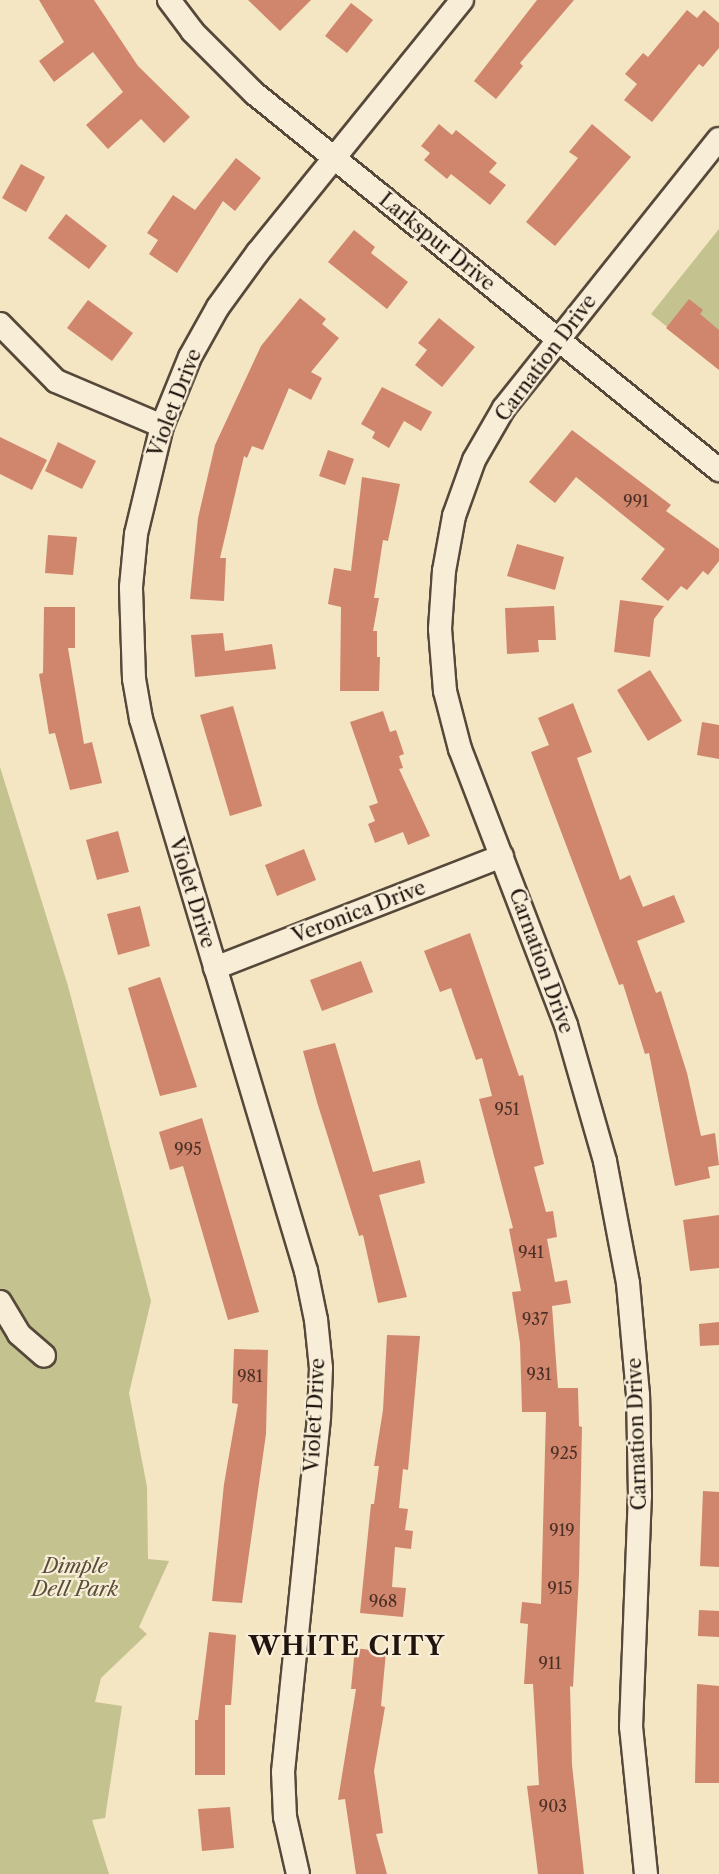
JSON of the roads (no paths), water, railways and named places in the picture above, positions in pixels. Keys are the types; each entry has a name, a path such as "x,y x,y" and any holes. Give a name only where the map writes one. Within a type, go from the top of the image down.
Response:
{"street":[{"name":"Larkspur Drive","path":"169,0 192,32 254,93 719,470"},
{"name":"Violet Drive","path":"298,1874 285,1817 283,1772 319,1416 316,1320 306,1271 151,757 134,679 131,587 136,534 162,426 190,357 218,307 333,158 462,0"},
{"name":"Carnation Drive","path":"646,1874 631,1728 640,1496 638,1395 628,1283 605,1161 566,1025 460,749 445,691 440,629 444,571 454,516 474,460 504,408 719,139"},
{"path":"0,324 56,381 162,426"},
{"name":"Veronica Drive","path":"215,968 502,856"},
{"path":"0,1302 19,1334 44,1356"}],"district":[{"name":"WHITE CITY","path":"347,1647"}],"park label":[{"name":"Dimple Dell Park","path":"75,1578"}]}
